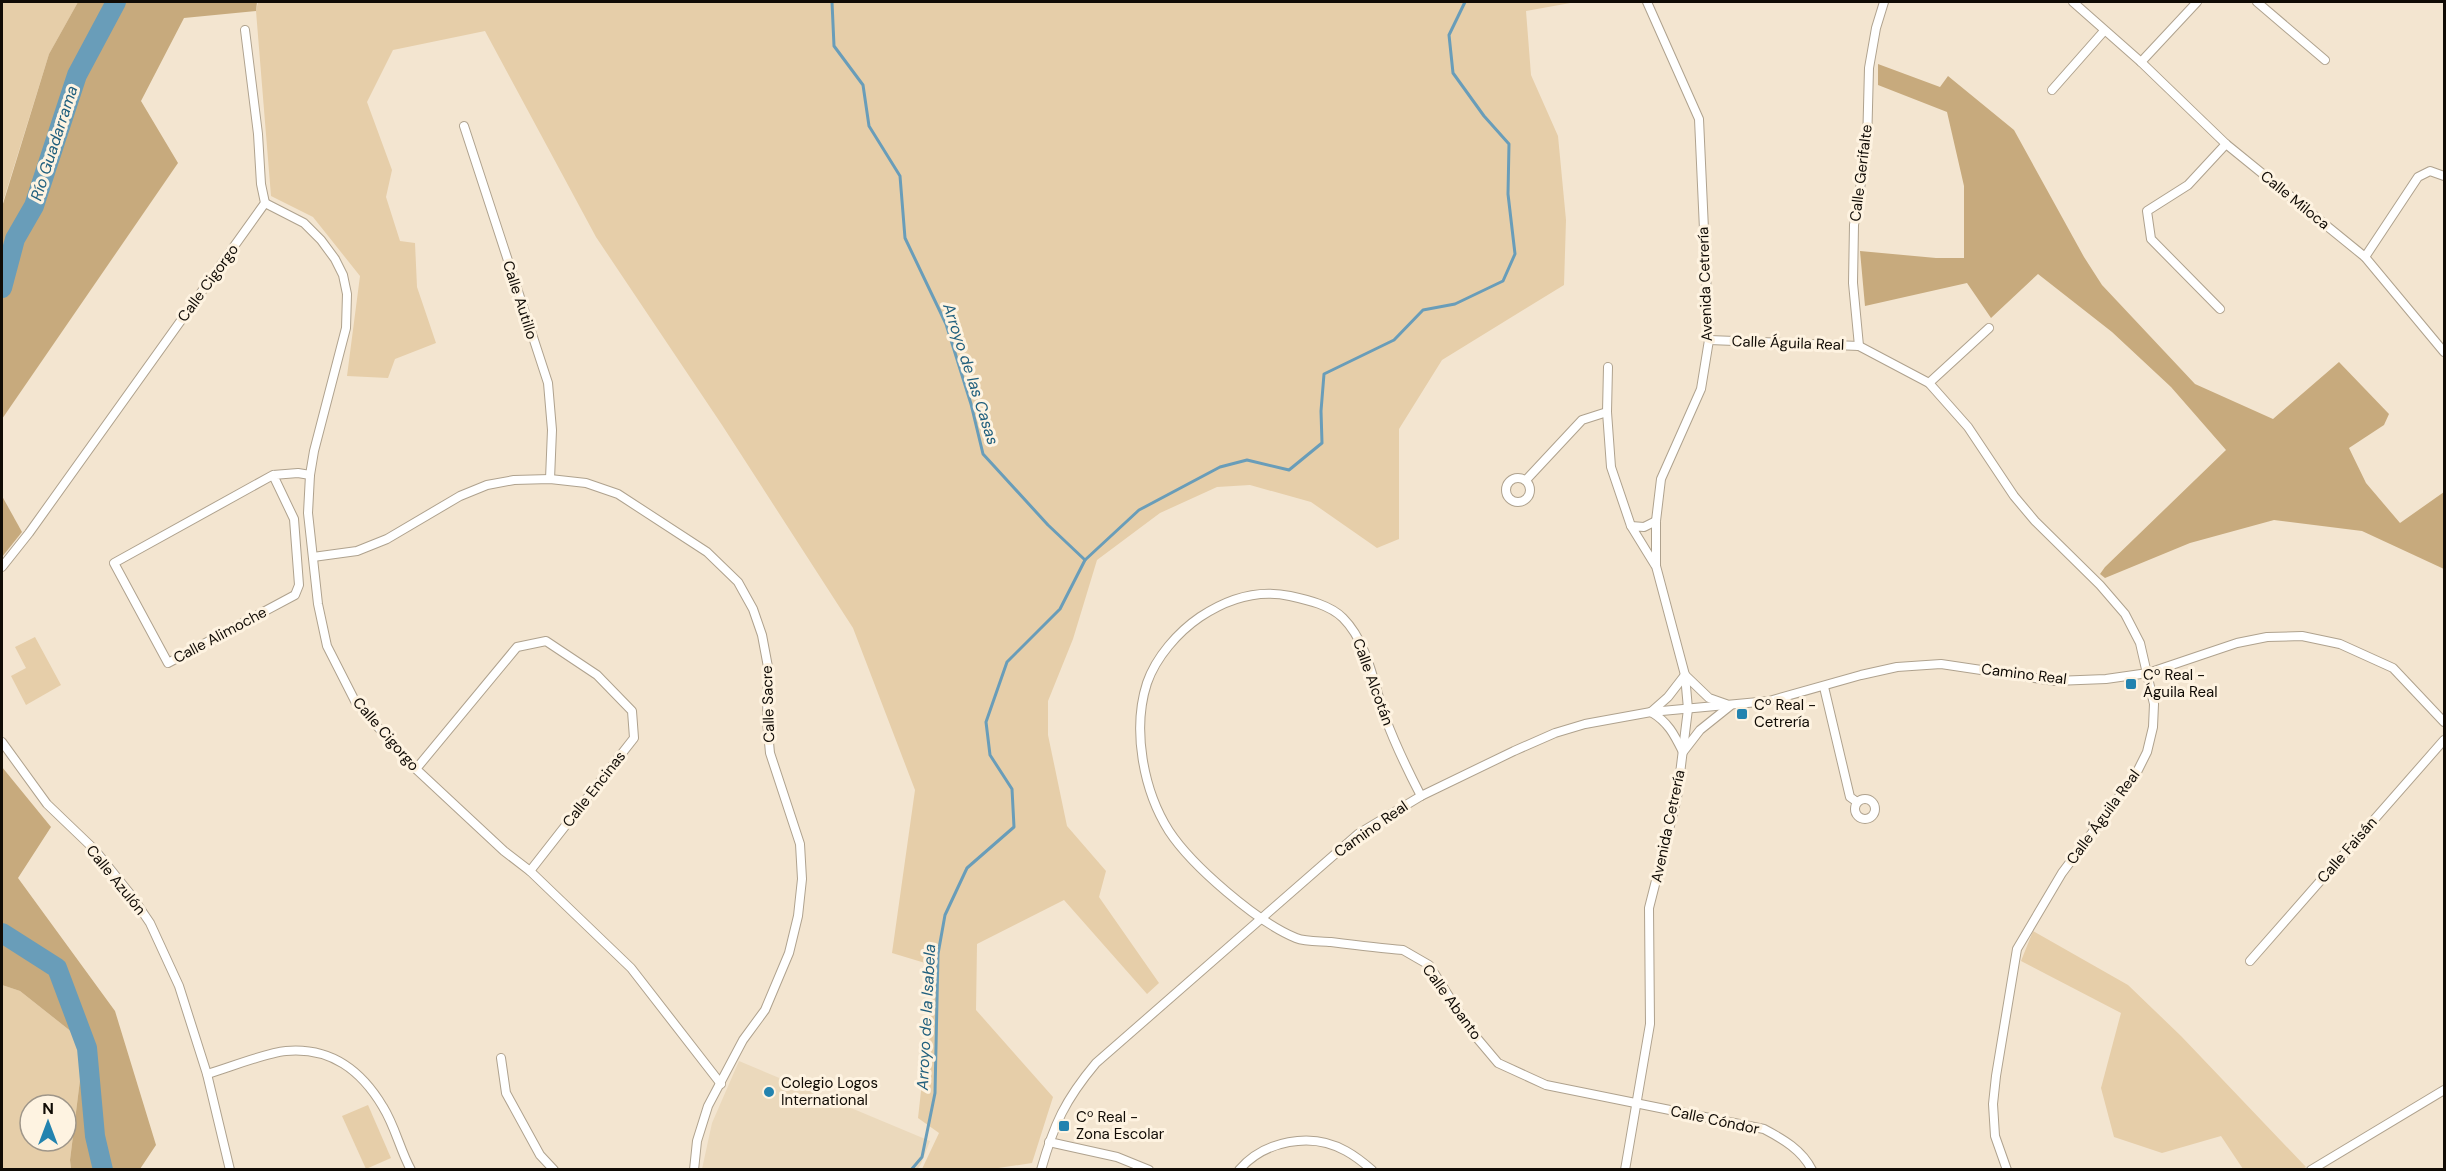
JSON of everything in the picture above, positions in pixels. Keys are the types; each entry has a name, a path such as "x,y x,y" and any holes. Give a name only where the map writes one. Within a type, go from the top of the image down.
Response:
{"street":[{"name":"Avenida Cetrería","path":"1625,1170 1650,1024 1650,908 1677,798 1688,709 1685,675 1662,597 1656,566 1656,521 1661,479 1701,389 1709,340 1699,119 1647,2"},
{"name":"Calle Gerifalte","path":"1859,346 1853,283 1854,225 1867,147 1869,68 1876,28 1884,2"},
{"name":"Calle Miloca","path":"2073,2 2141,62 2226,144 2365,257 2445,352"},
{"path":"2141,62 2197,2"},
{"path":"2257,2 2325,60"},
{"path":"245,30 265,203"},
{"path":"2052,90 2104,31"},
{"name":"Calle Autillo","path":"464,126 548,383 552,430 550,479"},
{"path":"2220,309 2151,239 2147,211 2188,184 2226,144"},
{"path":"2365,257 2418,177 2430,171 2445,176"},
{"name":"Calle Cigorgo","path":"2,567 265,203 304,223 335,259 343,275 347,294 346,328 314,451 310,475 309,513 313,557 318,604 327,645 356,703 416,769 504,851 530,871 631,968 721,1084"},
{"path":"1929,383 1989,328"},
{"name":"Calle Águila Real","path":"1709,340 1859,346 1929,383 1968,427 2014,496 2035,521 2100,585 2125,614 2140,643 2154,704 2153,727 2146,752 2136,774 2062,873 2017,949 1993,1104 1995,1136 2007,1170"},
{"path":"1608,367 1607,412 1611,467 1631,526 1656,566"},
{"path":"1526,480 1582,420 1607,412"},
{"name":"Calle Alimoche","path":"273,476 294,519 299,585 295,595 168,663 114,563 273,476 298,473 310,475"},
{"name":"Calle Sacre","path":"313,557 357,551 387,539 460,496 487,485 514,480 550,479 586,483 618,494 707,552 738,582 753,609 762,635 768,667 767,721 770,753 800,844 802,879 798,916 789,953 765,1010 744,1040 708,1106 697,1141 694,1170"},
{"path":"1631,526 1644,527 1656,521"},
{"name":"Calle Alcotán","path":"1259,919 1191,858 1169,831 1156,805 1143,759 1140,730 1147,681 1163,653 1186,627 1214,608 1251,594 1280,594 1315,602 1342,617 1359,639 1386,720 1421,796"},
{"name":"Camino Real","path":"1041,1170 1049,1142 1067,1100 1096,1063 1358,834 1421,796 1555,733 1585,724 1651,712 1769,701 1897,667 1941,664 2055,681 2106,679 2148,673 2237,643 2266,637 2302,636 2340,644 2393,668 2445,722"},
{"name":"Calle Encinas","path":"416,769 517,647 546,641 597,675 632,711 634,738 530,871"},
{"path":"1685,675 1709,698 1730,705 1700,730 1683,752 1668,725 1651,712 1668,697 1685,675"},
{"path":"1824,687 1850,797 1857,802"},
{"name":"Calle Faisán","path":"2250,961 2445,740"},
{"name":"Calle Azulón","path":"2,742 47,804 94,850 132,895 150,923 179,986 207,1074 230,1170"},
{"name":"Calle Abanto","path":"1259,919 1298,939 1403,950 1429,965 1471,1031 1498,1063 1546,1085 1638,1104"},
{"path":"207,1074 285,1051 313,1052 338,1060 364,1078 384,1108 411,1170"},
{"path":"501,1058 506,1093 540,1155 554,1170"},
{"path":"2311,1170 2445,1090"},
{"name":"Calle Cóndor","path":"1638,1104 1764,1130 1786,1140 1808,1161 1812,1170"},
{"path":"1239,1170 1247,1160 1264,1150 1283,1143 1306,1141 1326,1143 1344,1150 1372,1170"},
{"path":"1049,1142 1117,1157 1149,1170"}],"shaded area":[{"path":"2,2 78,2 49,54 2,205"},
{"path":"78,2 257,2 256,11 184,18 141,101 178,163 2,419 2,207 49,54"},
{"path":"258,2 1576,2 1526,11 1531,75 1558,136 1566,220 1564,285 1442,360 1399,429 1399,539 1377,548 1311,502 1250,485 1217,487 1160,513 1097,560 1073,639 1048,701 1048,735 1067,826 1106,871 1099,897 1159,983 1147,994 1064,900 977,944 976,1010 1053,1097 1032,1163 985,1170 922,1169 939,1133 918,1118 935,966 892,953 915,790 853,628 722,425 596,237 485,31 393,50 367,102 392,170 386,197 400,241 415,243 417,287 436,343 395,359 388,378 347,376 360,276 313,217 271,196 256,11"},
{"path":"1878,64 1940,87 1948,76 2014,130 2084,257 2102,285 2195,384 2273,419 2339,362 2389,414 2384,425 2349,448 2366,483 2400,523 2444,492 2444,569 2362,531 2274,520 2190,543 2105,578 2100,574 2226,450 2171,387 2112,332 2038,274 1991,318 1967,283 1865,306 1860,251 1936,258 1964,258 1964,186 1947,112 1878,85"},
{"path":"2,496 22,532 2,557"},
{"path":"35,637 61,685 26,705 11,676 26,668 15,647"},
{"path":"2,767 51,827 18,878 115,1011 156,1145 140,1169 71,1169 71,1153 78,1153 78,1096 82,1064 73,1033 20,991 2,985"},
{"path":"2033,931 2128,985 2181,1036 2306,1167 2301,1170 2243,1169 2221,1136 2162,1153 2114,1137 2101,1088 2121,1013 2021,961"},
{"path":"2,985 20,991 73,1033 82,1064 78,1096 78,1093 18,1093 18,1153 71,1153 71,1169 2,1170"},
{"name":"Colegio Logos International","path":"739,1061 930,1141 921,1164 917,1170 702,1169 712,1123"},
{"path":"368,1105 391,1158 366,1169 342,1116"}],"waterway":[{"name":"Río Guadarrama","path":"2,288 15,239 34,206 77,75 116,2"},
{"name":"Arroyo de las Casas","path":"832,2 834,46 863,85 869,126 900,176 905,238 946,324 971,404 983,454 1048,525 1085,560"},
{"name":"Arroyo de la Isabela","path":"911,1170 922,1157 935,1093 938,954 945,915 967,868 1014,827 1012,789 990,755 986,722 1007,662 1060,609 1085,560 1139,510 1220,467 1247,460 1289,470 1322,443 1321,411 1324,374 1394,340 1423,310 1455,304 1503,281 1515,254 1508,194 1509,144 1484,116 1453,73 1449,35 1465,2"},
{"name":"Río Guadarrama","path":"2,933 57,968 87,1048 95,1136 103,1170"}],"place":[{"name":"Cº Real - Águila Real","path":"2131,684"},
{"name":"Cº Real - Cetrería","path":"1742,714"},
{"name":"Colegio Logos International","path":"769,1092"},
{"name":"Cº Real - Zona Escolar","path":"1064,1126"}]}
